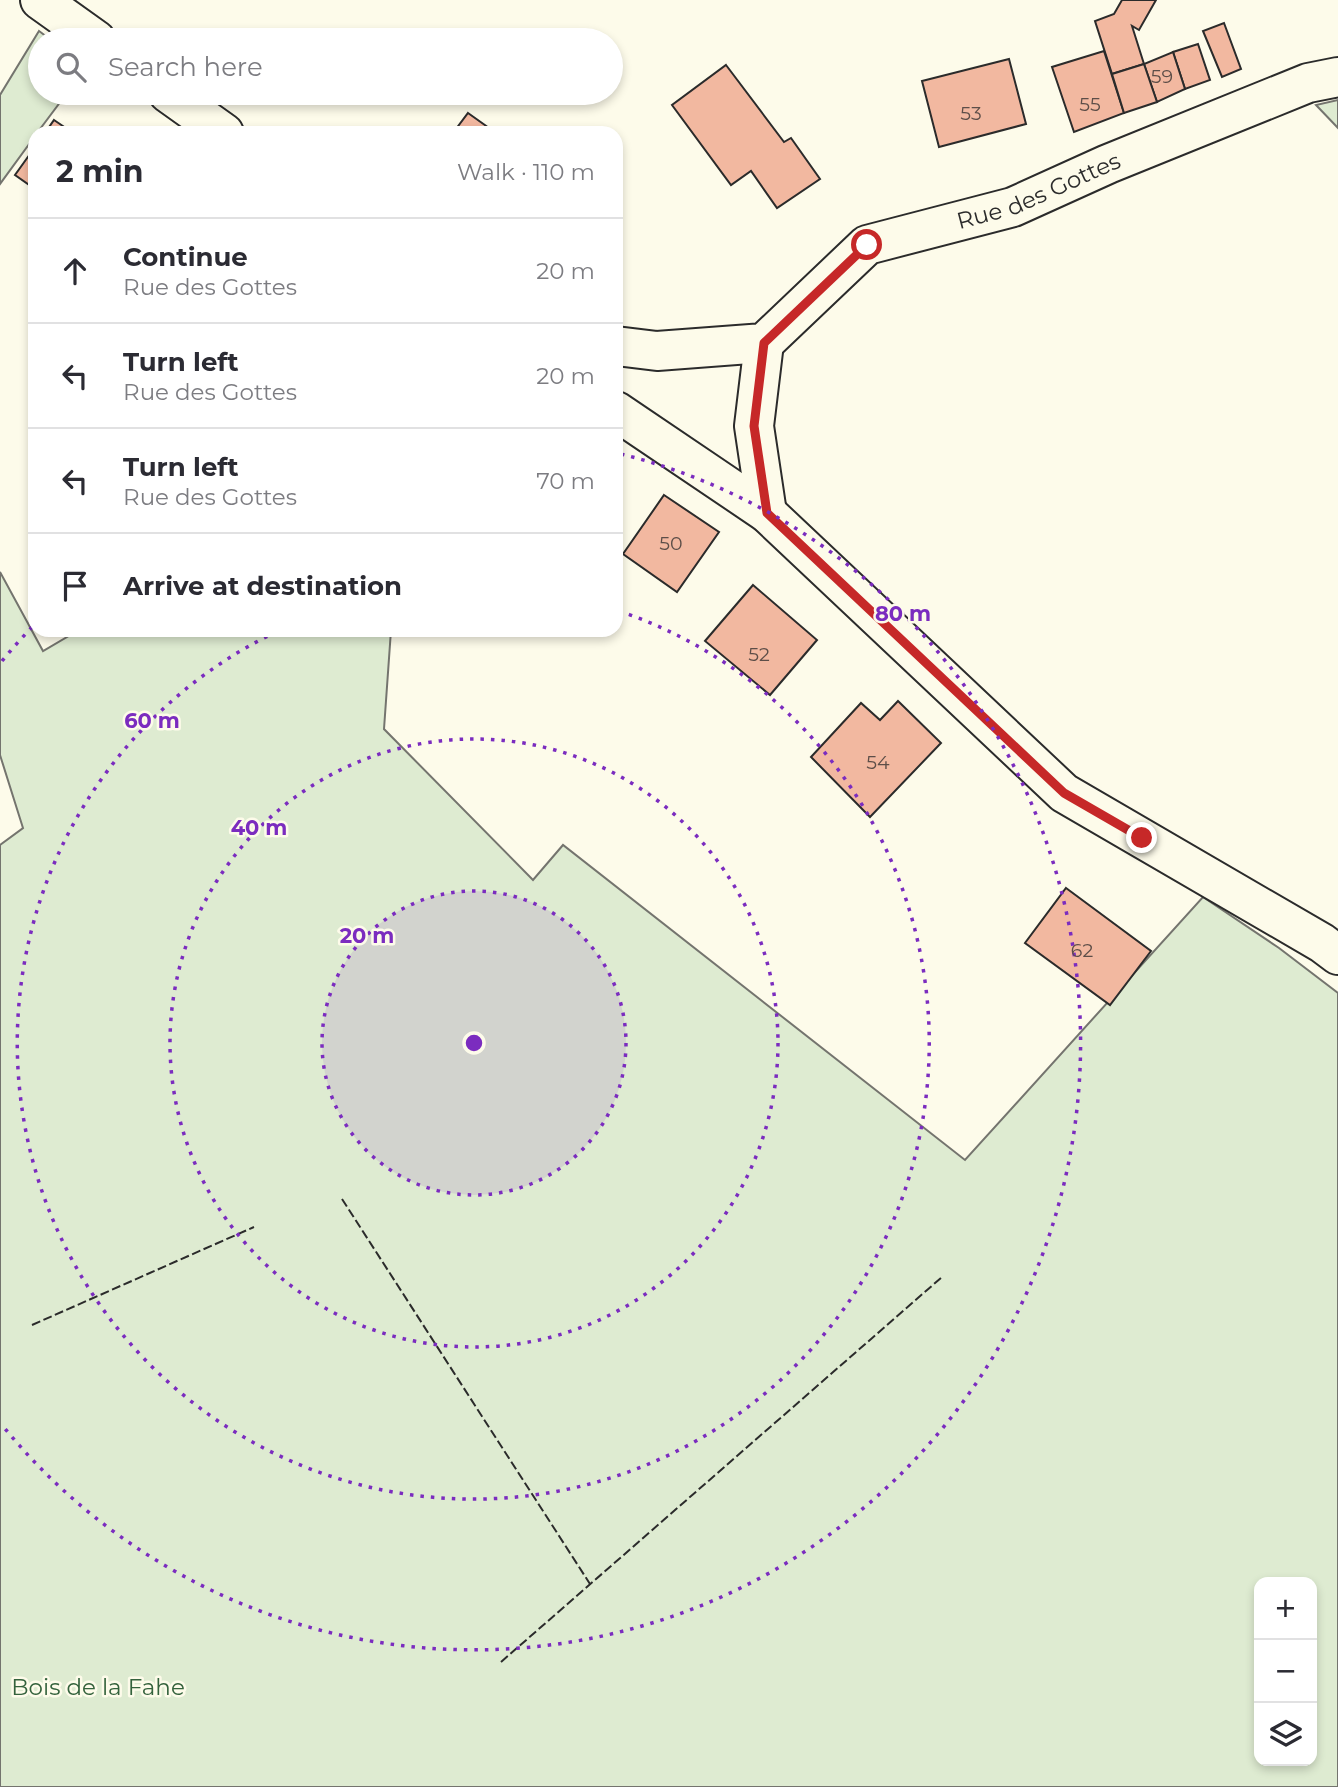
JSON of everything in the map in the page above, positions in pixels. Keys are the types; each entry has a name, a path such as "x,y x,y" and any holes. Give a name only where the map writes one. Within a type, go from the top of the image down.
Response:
{"street":[{"path":"40,0 79,28"},
{"name":"Rue des Gottes","path":"764,343 867,245 1013,207 1108,164 1295,88 1338,76"},
{"path":"186,105 214,126"},
{"path":"623,347 657,351 764,343 754,426 767,513"},
{"path":"623,416 767,513 1064,793 1330,949"}],"green space":[{"path":"28,49 28,105 58,105 42,126 28,126 28,146 0,184 0,95"},
{"path":"1338,100 1338,128 1316,105"},
{"name":"Bois de la Fahe","path":"0,572 28,623 28,637 35,637 43,651 67,637 391,637 384,729 533,880 563,845 965,1160 1203,897 1279,948 1338,993 1338,1787 0,1787 0,845 23,828 0,755"}],"building":[{"path":"1122,0 1156,0 1139,30 1132,26 1144,64 1112,74 1095,21 1114,14"},
{"path":"1224,23 1241,69 1222,77 1203,31"},
{"path":"1198,44 1210,80 1185,89 1173,52"},
{"path":"1104,51 1124,113 1074,132 1052,67"},
{"path":"1173,52 1185,89 1157,102 1144,64"},
{"path":"1009,59 1026,124 939,147 922,81"},
{"path":"1144,64 1157,102 1124,113 1112,74"},
{"path":"726,65 784,142 791,138 820,179 777,208 751,171 731,185 672,105"},
{"path":"468,113 486,126 458,126"},
{"path":"54,120 63,126 50,126"},
{"path":"28,157 28,184 15,175"},
{"path":"664,495 719,532 677,592 623,554"},
{"path":"753,585 817,640 770,695 705,641"},
{"path":"898,701 941,743 870,817 811,757 861,703 880,720"},
{"path":"1066,888 1151,951 1110,1005 1025,943"}],"fence":[{"path":"342,1199 590,1584"},
{"path":"32,1325 254,1227"},
{"path":"501,1662 942,1277"}],"route":[{"path":"867,245 764,343 754,426 767,513 1064,793 1142,838"}]}
